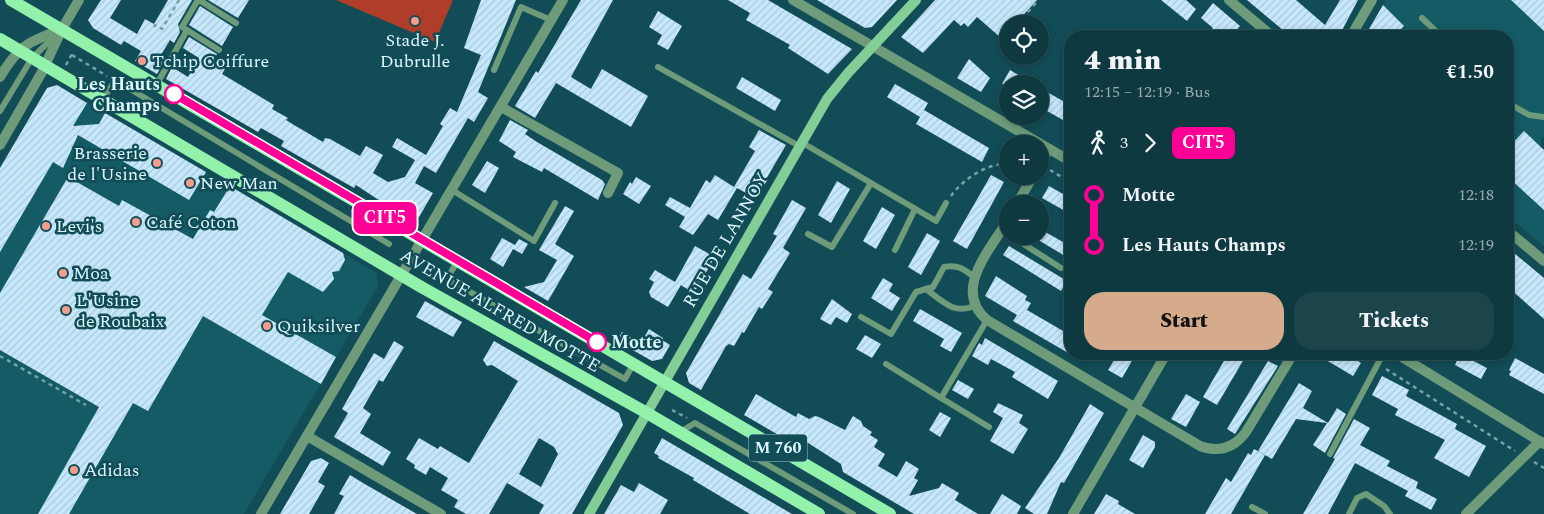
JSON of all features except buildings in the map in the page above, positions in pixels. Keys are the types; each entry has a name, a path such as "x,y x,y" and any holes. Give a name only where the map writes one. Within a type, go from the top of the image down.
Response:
{"main road":[{"name":"AVENUE ALFRED MOTTE","path":"11,0 665,381"},
{"name":"RUE DE LANNOY","path":"589,514 800,144 837,86 916,0"},
{"name":"AVENUE ALFRED MOTTE","path":"0,39 423,288 647,413"},
{"name":"M 760","path":"665,381 884,512"},
{"name":"M 760","path":"647,413 819,514"}],"street":[{"path":"0,144 45,66 62,29 80,0"},
{"path":"261,514 562,0"},
{"path":"794,0 1026,135"},
{"path":"1229,0 1265,30"},
{"path":"1354,30 1372,0"},
{"path":"0,77 18,50 35,39 62,29"},
{"path":"501,107 618,172 608,193"},
{"path":"1049,148 1064,157"},
{"path":"1514,236 1544,261"},
{"path":"999,240 974,277 971,293 974,306 987,320 1207,449 1226,449 1237,443 1246,432 1289,360"},
{"path":"1073,514 1162,360"},
{"path":"1406,360 1542,442 1466,514"},
{"path":"307,436 441,514"}],"lane":[{"path":"219,50 182,27 199,0 236,23"},
{"path":"494,70 521,7 551,20"},
{"path":"1422,18 1434,30"},
{"path":"0,111 32,58 62,29"},
{"path":"156,84 187,30"},
{"path":"658,67 871,183 936,221 946,203"},
{"path":"103,100 115,80 389,244"},
{"path":"1514,106 1529,115 1544,117"},
{"path":"808,234 832,248 871,183"},
{"path":"452,190 534,241 555,203"},
{"path":"895,250 915,209"},
{"path":"369,232 378,214"},
{"path":"1025,245 1061,268"},
{"path":"458,260 447,279 624,380 634,363"},
{"path":"861,317 891,334 916,292 933,287 944,267 954,265 974,277"},
{"path":"926,289 960,311 974,306"},
{"path":"941,398 987,320"},
{"path":"1330,454 1378,360"},
{"path":"886,364 989,427"},
{"path":"679,433 695,423 853,514"},
{"path":"1349,514 1357,498 1366,494 1384,506 1390,514"},
{"path":"1252,508 1265,514"}],"path":[{"path":"154,27 155,25 162,29 179,0"},
{"path":"1025,15 1035,4 1031,0"},
{"path":"60,75 81,40"},
{"path":"72,55 115,80"},
{"path":"946,203 957,187 984,168 999,166"},
{"path":"1049,169 1064,178"},
{"path":"423,288 442,251"},
{"path":"0,356 86,405"},
{"path":"1371,360 1544,468"},
{"path":"668,413 676,403"},
{"path":"672,410 695,423"}],"shaded area":[{"name":"Stade J. Dubrulle","path":"336,0 453,0 435,42"},
{"path":"1386,0 1544,0 1544,137 1541,141 1541,150 1524,169 1544,148 1544,246 1514,221 1514,30 1368,30"},
{"path":"57,85 377,273 378,286 244,514 0,514 0,168 47,88"}],"bus line":[{"name":"CIT5","path":"174,94 597,342"}],"place":[{"name":"Stade J. Dubrulle","path":"415,21"},
{"name":"Tchip Coiffure","path":"142,61"},
{"name":"Les Hauts Champs","path":"174,94"},
{"name":"Brasserie de l'Usine","path":"157,163"},
{"name":"New Man","path":"190,183"},
{"name":"Café Coton","path":"136,222"},
{"name":"Levi's","path":"46,226"},
{"name":"Moa","path":"63,273"},
{"name":"L'Usine de Roubaix","path":"66,310"},
{"name":"Quiksilver","path":"267,326"},
{"name":"Motte","path":"597,342"},
{"name":"Adidas","path":"74,470"}]}
